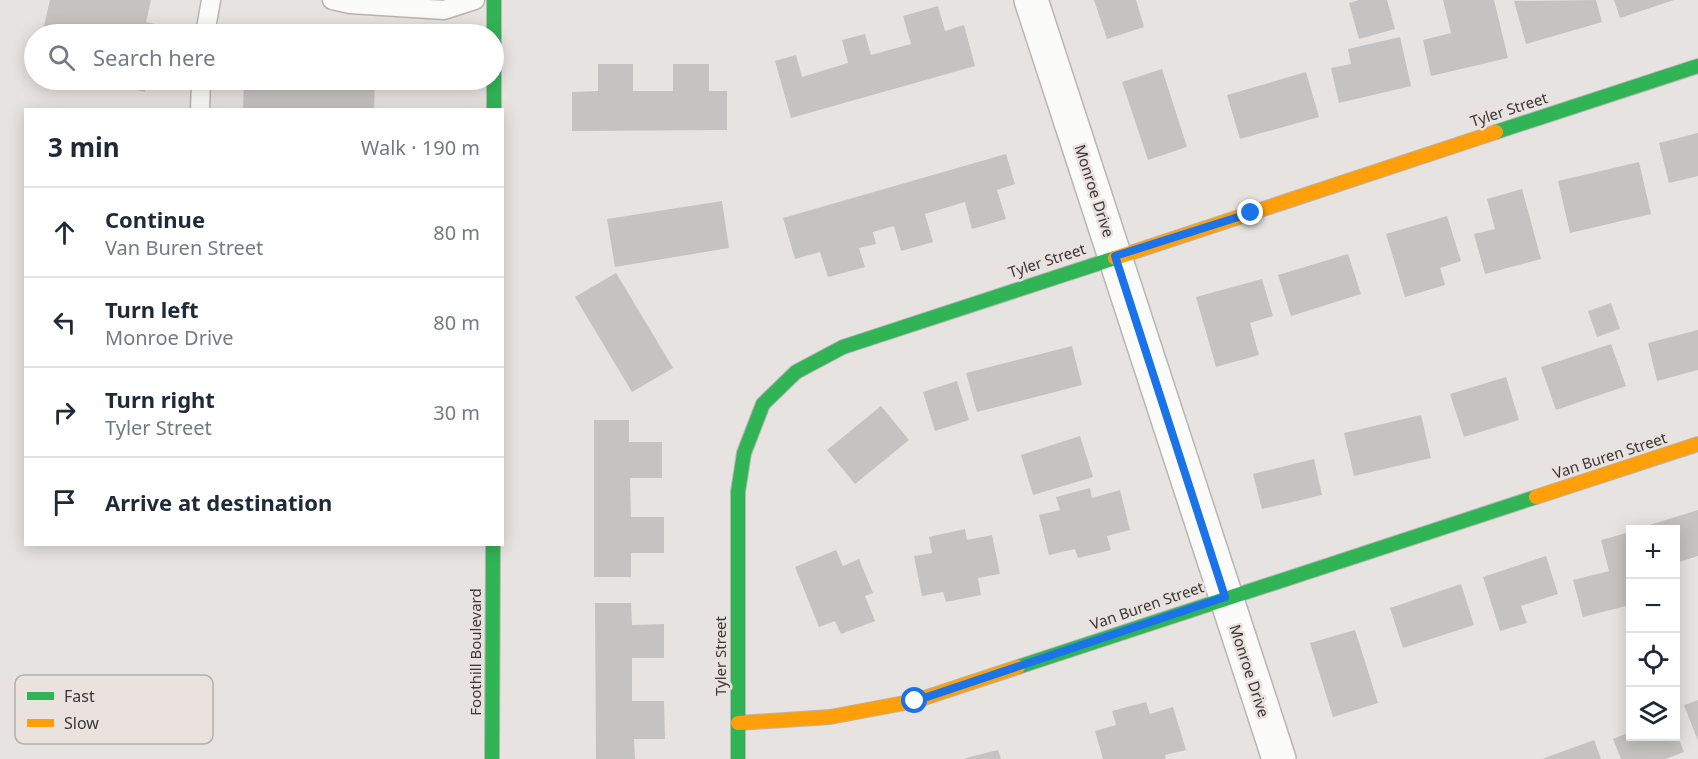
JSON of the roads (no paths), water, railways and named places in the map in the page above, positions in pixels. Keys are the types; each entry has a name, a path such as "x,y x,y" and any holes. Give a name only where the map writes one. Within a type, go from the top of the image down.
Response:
{"street":[{"path":"494,0 494,24"},
{"name":"Monroe Drive","path":"1031,0 1279,759"},
{"name":"Tyler Street","path":"738,759 738,492 744,453 763,404 795,372 843,347 1698,66"},
{"path":"494,90 494,108"},
{"name":"Van Buren Street","path":"738,723 830,717 915,701 1225,597 1698,444"},
{"name":"Foothill Boulevard","path":"492,759 493,546"}],"lane":[{"path":"207,24 211,0"},
{"path":"334,1 444,10 475,0"},
{"path":"200,108 201,90"}]}
